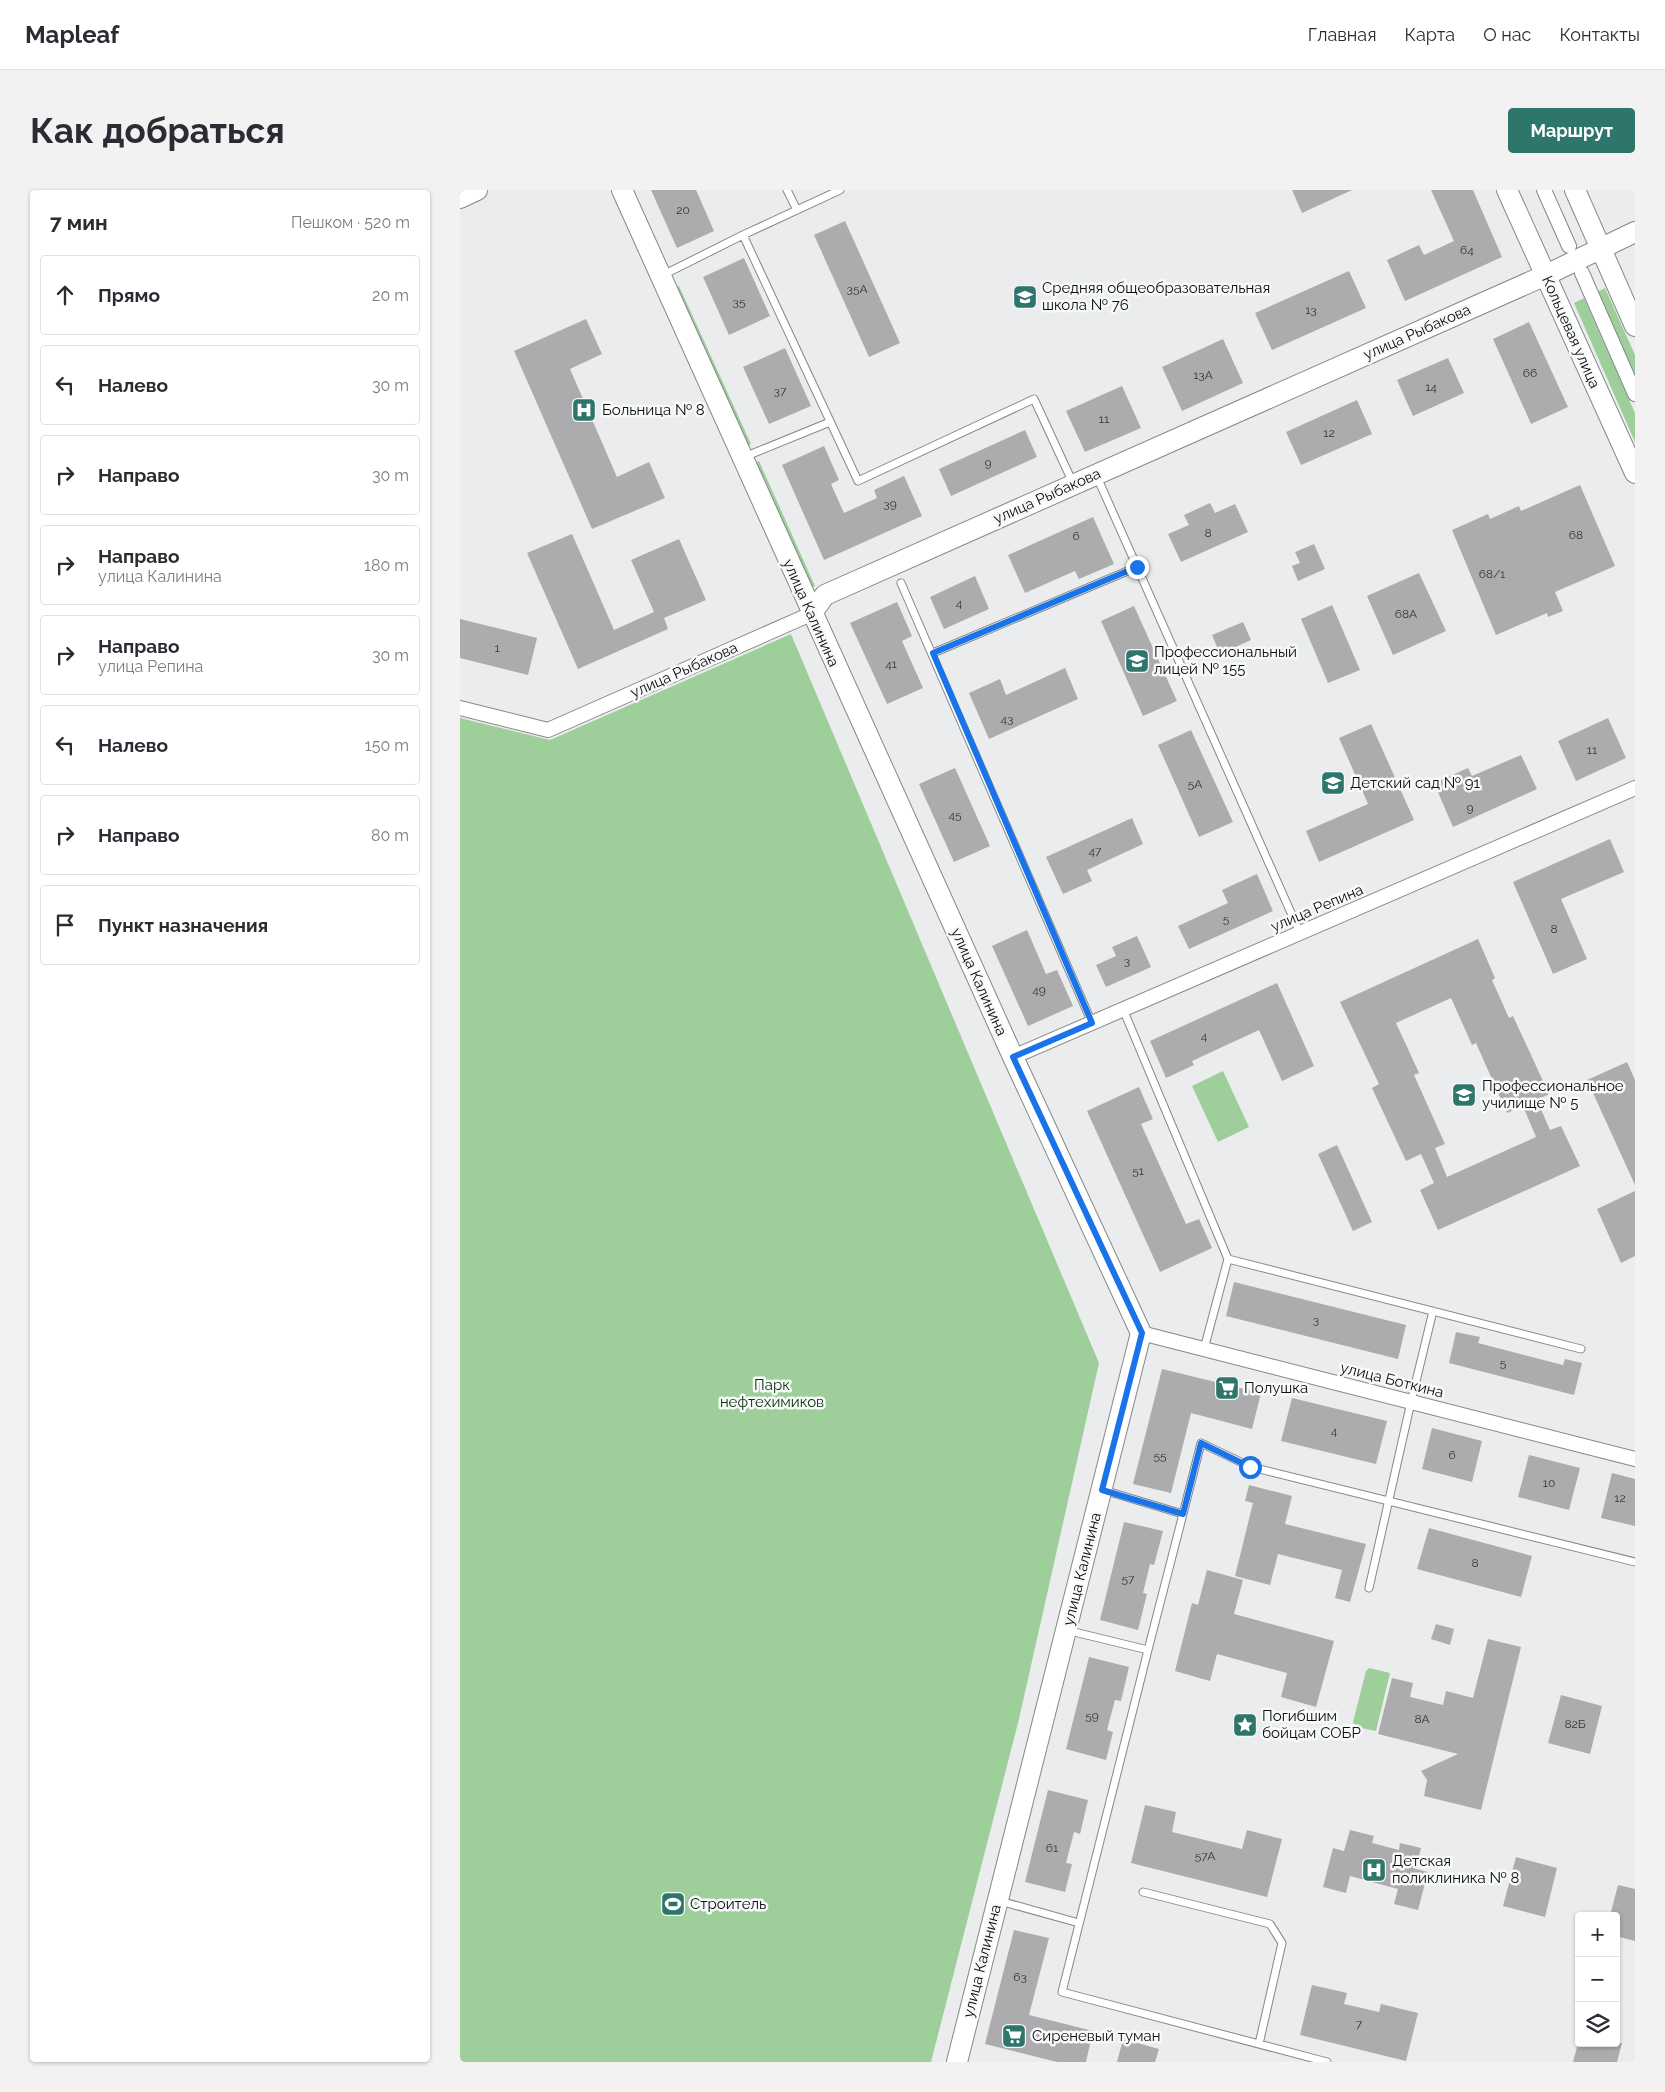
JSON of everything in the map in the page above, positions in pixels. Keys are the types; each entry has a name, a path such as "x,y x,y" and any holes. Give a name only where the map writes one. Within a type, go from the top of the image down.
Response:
{"street":[{"path":"460,198 477,190"},
{"name":"улица Калинина","path":"622,190 1013,1057 1142,1333 956,2062"},
{"name":"Кольцевая улица","path":"1507,190 1635,473"},
{"path":"1544,190 1569,246"},
{"path":"1575,190 1635,326"},
{"name":"улица Рыбакова","path":"460,708 548,730 812,614 825,595 1546,275 1600,247 1635,232"},
{"path":"1582,273 1635,394"},
{"name":"улица Репина","path":"1013,1057 1635,788"},
{"name":"улица Боткина","path":"1142,1333 1635,1459"}],"lane":[{"path":"787,190 796,210"},
{"path":"660,276 840,190"},
{"path":"744,235 858,481 1034,399 1074,484"},
{"path":"742,458 830,422"},
{"path":"1096,474 1300,933"},
{"path":"933,653 1137,567"},
{"path":"901,583 1092,1023"},
{"path":"1123,1009 1228,1259 1204,1349"},
{"path":"1228,1259 1581,1349"},
{"path":"1369,1588 1410,1402 1433,1311"},
{"path":"1327,2062 1062,1992 1201,1443 1250,1467 1635,1562"},
{"path":"1102,1490 1183,1514"},
{"path":"1066,1630 1148,1650"},
{"path":"1143,1892 1270,1924 1282,1943 1259,2044"},
{"path":"997,1901 1079,1923"}],"green space":[{"path":"679,286 751,444 743,447 671,289"},
{"path":"1605,288 1635,355 1635,384 1595,293"},
{"path":"1584,298 1635,413 1635,442 1574,303"},
{"path":"759,461 815,586 807,590 750,465"},
{"name":"Парк нефтехимиков","path":"791,634 1099,1363 1019,1719 931,2062 460,2062 460,718 550,740"},
{"path":"1223,1071 1249,1127 1218,1142 1192,1086"},
{"path":"1369,1668 1390,1673 1376,1731 1356,1727 1353,1722 1366,1671"}],"building":[{"path":"651,190 696,190 714,231 677,248"},
{"path":"1292,190 1352,190 1302,213"},
{"path":"1431,190 1473,190 1502,257 1405,301 1387,260 1419,245 1424,255 1454,241"},
{"path":"845,221 900,343 869,357 814,235"},
{"path":"744,258 770,316 729,335 703,277"},
{"path":"1349,271 1366,308 1272,350 1255,313"},
{"path":"586,319 602,354 570,369 617,477 649,462 665,498 592,529 514,351"},
{"path":"1529,322 1568,407 1531,424 1493,339"},
{"path":"1223,339 1243,383 1182,411 1162,367"},
{"path":"785,348 811,406 769,424 743,367"},
{"path":"1448,358 1464,393 1413,416 1397,380"},
{"path":"1122,386 1141,428 1085,452 1066,411"},
{"path":"1357,400 1372,434 1301,465 1286,432"},
{"path":"1025,430 1037,457 951,496 939,469"},
{"path":"824,446 839,480 831,484 844,513 877,498 874,490 904,476 922,516 824,560 782,465"},
{"path":"1580,485 1615,566 1555,592 1563,611 1548,617 1547,613 1496,635 1452,530 1488,514 1490,519 1519,506 1521,511"},
{"path":"1210,503 1215,513 1235,504 1248,532 1181,562 1168,534 1189,525 1184,515"},
{"path":"1093,517 1114,564 1079,579 1075,571 1025,593 1008,555"},
{"path":"572,534 614,630 654,612 631,560 679,539 706,600 664,618 668,629 578,669 527,553"},
{"path":"1314,544 1325,569 1298,581 1292,566 1300,563 1295,552"},
{"path":"1419,573 1446,631 1393,655 1367,596"},
{"path":"975,576 989,609 944,629 930,597"},
{"path":"897,602 912,636 902,641 923,688 887,704 850,623"},
{"path":"1332,605 1360,670 1328,683 1301,619"},
{"path":"1134,606 1177,701 1143,716 1101,621"},
{"path":"460,619 537,638 528,675 460,658"},
{"path":"1243,622 1251,640 1220,654 1212,635"},
{"path":"1065,668 1078,699 989,739 969,693 1000,679 1006,695"},
{"path":"1608,718 1626,758 1576,781 1558,741"},
{"path":"1371,724 1414,820 1319,862 1306,831 1368,804 1339,738"},
{"path":"1191,730 1233,822 1199,837 1158,745"},
{"path":"1521,755 1537,789 1453,827 1434,783 1468,768 1472,776"},
{"path":"955,768 990,846 954,862 919,784"},
{"path":"1132,818 1143,844 1087,870 1092,881 1063,894 1046,857"},
{"path":"1610,839 1624,872 1561,899 1587,959 1553,974 1513,882"},
{"path":"1257,874 1273,911 1189,949 1178,926 1228,903 1222,890"},
{"path":"1027,930 1046,974 1057,970 1073,1006 1028,1026 992,946"},
{"path":"1137,936 1151,967 1106,987 1096,965 1116,956 1112,947"},
{"path":"1478,939 1495,978 1492,980 1509,1018 1513,1016 1549,1094 1537,1100 1550,1130 1561,1126 1580,1166 1438,1230 1420,1190 1434,1183 1421,1154 1406,1161 1372,1088 1379,1084 1340,1002","holes":["1451,998 1472,1045 1476,1043 1507,1113 1523,1106 1536,1137 1447,1177 1435,1148 1445,1144 1414,1075 1419,1073 1396,1023"]},
{"path":"1277,983 1314,1066 1282,1081 1259,1030 1192,1061 1194,1065 1166,1078 1150,1041"},
{"path":"1627,1062 1635,1080 1635,1185 1587,1080"},
{"path":"1139,1087 1153,1119 1141,1124 1186,1224 1199,1219 1212,1248 1160,1272 1087,1111"},
{"path":"1337,1145 1372,1222 1353,1231 1318,1154"},
{"path":"1635,1191 1635,1256 1621,1263 1597,1209"},
{"path":"1234,1282 1406,1325 1398,1359 1226,1316"},
{"path":"1456,1332 1480,1337 1478,1343 1563,1365 1565,1359 1582,1363 1574,1395 1449,1363"},
{"path":"1162,1369 1261,1393 1252,1429 1191,1413 1171,1493 1133,1484"},
{"path":"1292,1398 1387,1421 1376,1464 1281,1441"},
{"path":"1432,1428 1482,1441 1472,1482 1422,1469"},
{"path":"1529,1455 1580,1468 1569,1510 1518,1497"},
{"path":"1612,1473 1635,1479 1635,1526 1601,1518"},
{"path":"1249,1485 1292,1496 1285,1524 1366,1544 1350,1602 1335,1598 1342,1570 1278,1554 1270,1585 1235,1576 1253,1503 1245,1501"},
{"path":"1124,1522 1163,1531 1154,1565 1150,1564 1143,1593 1147,1594 1138,1630 1100,1620"},
{"path":"1429,1528 1532,1556 1521,1597 1417,1569"},
{"path":"1207,1570 1243,1580 1234,1614 1334,1641 1316,1707 1281,1697 1287,1673 1217,1654 1210,1681 1175,1671 1192,1603 1198,1605"},
{"path":"1436,1624 1454,1629 1450,1645 1431,1639"},
{"path":"1488,1639 1521,1647 1481,1810 1424,1796 1427,1780 1421,1771 1458,1754 1378,1734 1392,1678 1413,1683 1410,1697 1443,1705 1446,1691 1473,1698"},
{"path":"1089,1657 1129,1667 1121,1701 1115,1700 1107,1730 1113,1732 1106,1760 1066,1749"},
{"path":"1561,1695 1602,1706 1590,1754 1548,1743"},
{"path":"1048,1790 1088,1800 1080,1834 1074,1832 1066,1863 1072,1864 1065,1892 1025,1882"},
{"path":"1145,1805 1176,1812 1172,1832 1242,1849 1247,1830 1282,1839 1267,1897 1131,1863"},
{"name":"Детская поликлиника № 8","path":"1350,1830 1374,1836 1372,1843 1399,1850 1400,1843 1421,1848 1416,1869 1428,1872 1418,1910 1394,1904 1398,1889 1350,1876 1346,1893 1323,1887 1333,1848 1344,1851"},
{"path":"1516,1857 1557,1868 1545,1917 1503,1906"},
{"path":"1618,1885 1635,1889 1635,1941 1620,1937 1620,1912 1611,1912"},
{"path":"1014,1930 1049,1938 1029,2015 1093,2031 1086,2062 1057,2062 985,2044"},
{"path":"1312,1985 1347,1993 1344,2004 1379,2012 1381,2004 1418,2013 1406,2061 1300,2035"},
{"path":"1123,2039 1159,2049 1155,2062 1117,2062"},
{"path":"1620,2043 1622,2043 1617,2062 1573,2062 1577,2047 1620,2047"}],"place":[{"name":"Средняя общеобразовательная школа № 76","path":"1025,297"},
{"name":"Больница № 8","path":"584,410"},
{"name":"Профессиональный лицей № 155","path":"1137,661"},
{"name":"Детский сад № 91","path":"1333,783"},
{"name":"Профессиональное училище № 5","path":"1464,1095"},
{"name":"Полушка","path":"1227,1388"},
{"name":"Погибшим бойцам СОБР","path":"1245,1725"},
{"name":"Детская поликлиника № 8","path":"1374,1870"},
{"name":"Строитель","path":"673,1904"},
{"name":"Сиреневый туман","path":"1014,2036"}],"route":[{"path":"1137,567 933,653 1092,1023 1013,1057 1142,1333 1129,1377 1102,1490 1183,1514 1201,1443 1250,1467"}]}
